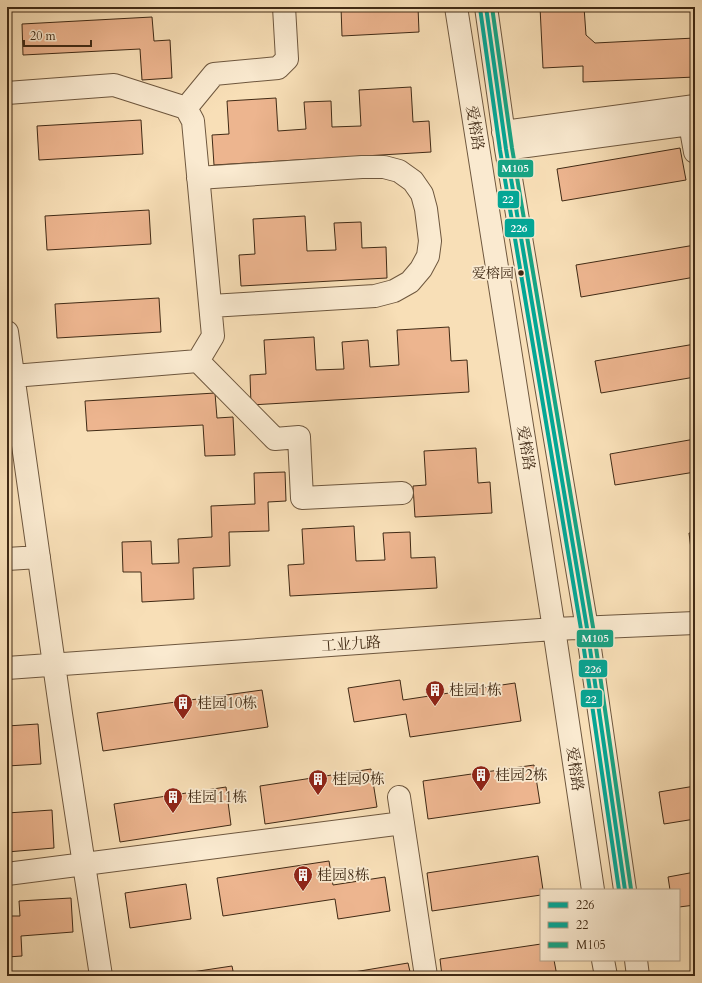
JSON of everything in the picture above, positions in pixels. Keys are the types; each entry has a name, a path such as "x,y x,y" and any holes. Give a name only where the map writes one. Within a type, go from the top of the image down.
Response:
{"street":[{"path":"186,108 214,74 278,68 287,59 284,7"},
{"name":"爱榕路","path":"456,7 554,629 593,889"},
{"name":"爱榕路","path":"486,7 504,141 586,628 625,889"},
{"path":"7,93 114,85 186,108 193,121 214,336 198,361"},
{"path":"504,141 695,106"},
{"path":"504,141 690,124 695,152"},
{"path":"198,178 362,167 384,167 399,171 413,181 422,194 426,208 430,241 428,256 421,269 410,282 394,291 375,296 211,306"},
{"path":"7,332 54,664 101,976"},
{"path":"13,376 198,361"},
{"path":"198,361 275,439 299,437 302,498 402,493"},
{"path":"7,559 39,557"},
{"name":"工业九路","path":"7,668 554,629 695,623"},
{"path":"399,797 426,976"},
{"path":"7,874 402,823"},
{"path":"603,961 606,976"},
{"path":"636,961 638,976"}],"building":[{"path":"341,7 418,7 419,32 342,36"},
{"path":"540,7 584,7 586,35 595,43 695,38 695,77 583,82 583,66 543,68"},
{"path":"152,17 154,41 170,40 172,78 142,80 140,49 23,55 22,24"},
{"path":"411,87 413,122 429,121 431,152 214,165 212,135 229,134 227,101 276,98 278,131 306,129 304,102 331,101 332,127 361,126 359,90"},
{"path":"141,120 143,154 39,160 37,126"},
{"path":"680,148 686,180 562,201 557,169"},
{"path":"149,210 151,244 47,250 45,216"},
{"path":"305,216 307,251 336,250 334,223 361,222 362,248 386,247 387,278 241,286 239,255 255,254 253,219"},
{"path":"695,245 695,277 581,297 576,265"},
{"path":"159,298 161,332 57,338 55,304"},
{"path":"449,327 451,361 467,360 469,392 251,405 250,375 266,374 264,340 314,337 316,370 344,369 342,342 368,340 370,367 399,365 397,330"},
{"path":"695,344 695,377 601,393 595,361"},
{"path":"215,393 217,418 233,417 235,455 205,456 203,425 87,431 85,401"},
{"path":"695,439 695,472 615,485 610,454"},
{"path":"476,448 478,483 490,482 492,513 415,517 413,486 426,485 424,451"},
{"path":"285,472 286,501 268,502 269,531 229,532 230,566 193,568 194,599 142,602 141,572 123,572 122,542 151,541 152,564 179,563 178,539 212,537 211,506 255,504 254,473"},
{"path":"354,526 356,561 385,560 383,533 410,532 411,558 435,557 437,588 290,596 288,565 304,564 302,529"},
{"path":"689,533 695,533 695,565 693,565"},
{"name":"桂园1栋","path":"400,680 403,700 515,683 521,721 410,737 406,714 354,722 348,688"},
{"name":"桂园10栋","path":"262,690 268,727 103,751 97,713"},
{"path":"38,724 41,764 7,766 7,726"},
{"name":"桂园2栋","path":"534,765 540,803 428,819 423,781"},
{"name":"桂园9栋","path":"371,769 377,807 265,824 260,786"},
{"path":"695,786 695,819 664,824 659,792"},
{"name":"桂园11栋","path":"226,787 231,825 120,842 114,804"},
{"path":"52,810 54,848 7,852 7,813"},
{"path":"538,856 543,889 540,889 540,895 432,911 427,873"},
{"name":"桂园8栋","path":"329,861 333,885 385,877 390,911 338,919 335,899 223,916 217,878"},
{"path":"695,872 695,905 680,907 680,889 670,889 668,877"},
{"path":"186,884 191,919 130,928 125,893"},
{"path":"71,898 73,932 21,936 22,956 7,957 7,916 20,916 19,901"},
{"path":"540,944 540,961 554,961 557,976 442,976 440,959"},
{"path":"408,963 411,976 354,976 354,972"},
{"path":"232,966 234,976 172,976 172,975"}],"transit line":[{"name":"226","path":"486,7 506,149 587,628 625,889"},
{"name":"M105","path":"492,7 512,148 593,627 631,889"},
{"name":"22","path":"480,8 500,150 581,629 619,889"}],"place":[{"name":"爱榕园","path":"521,273"},
{"name":"桂园1栋","path":"435,707"},
{"name":"桂园10栋","path":"183,720"},
{"name":"桂园2栋","path":"481,792"},
{"name":"桂园9栋","path":"318,796"},
{"name":"桂园11栋","path":"173,814"},
{"name":"桂园8栋","path":"303,892"}]}
